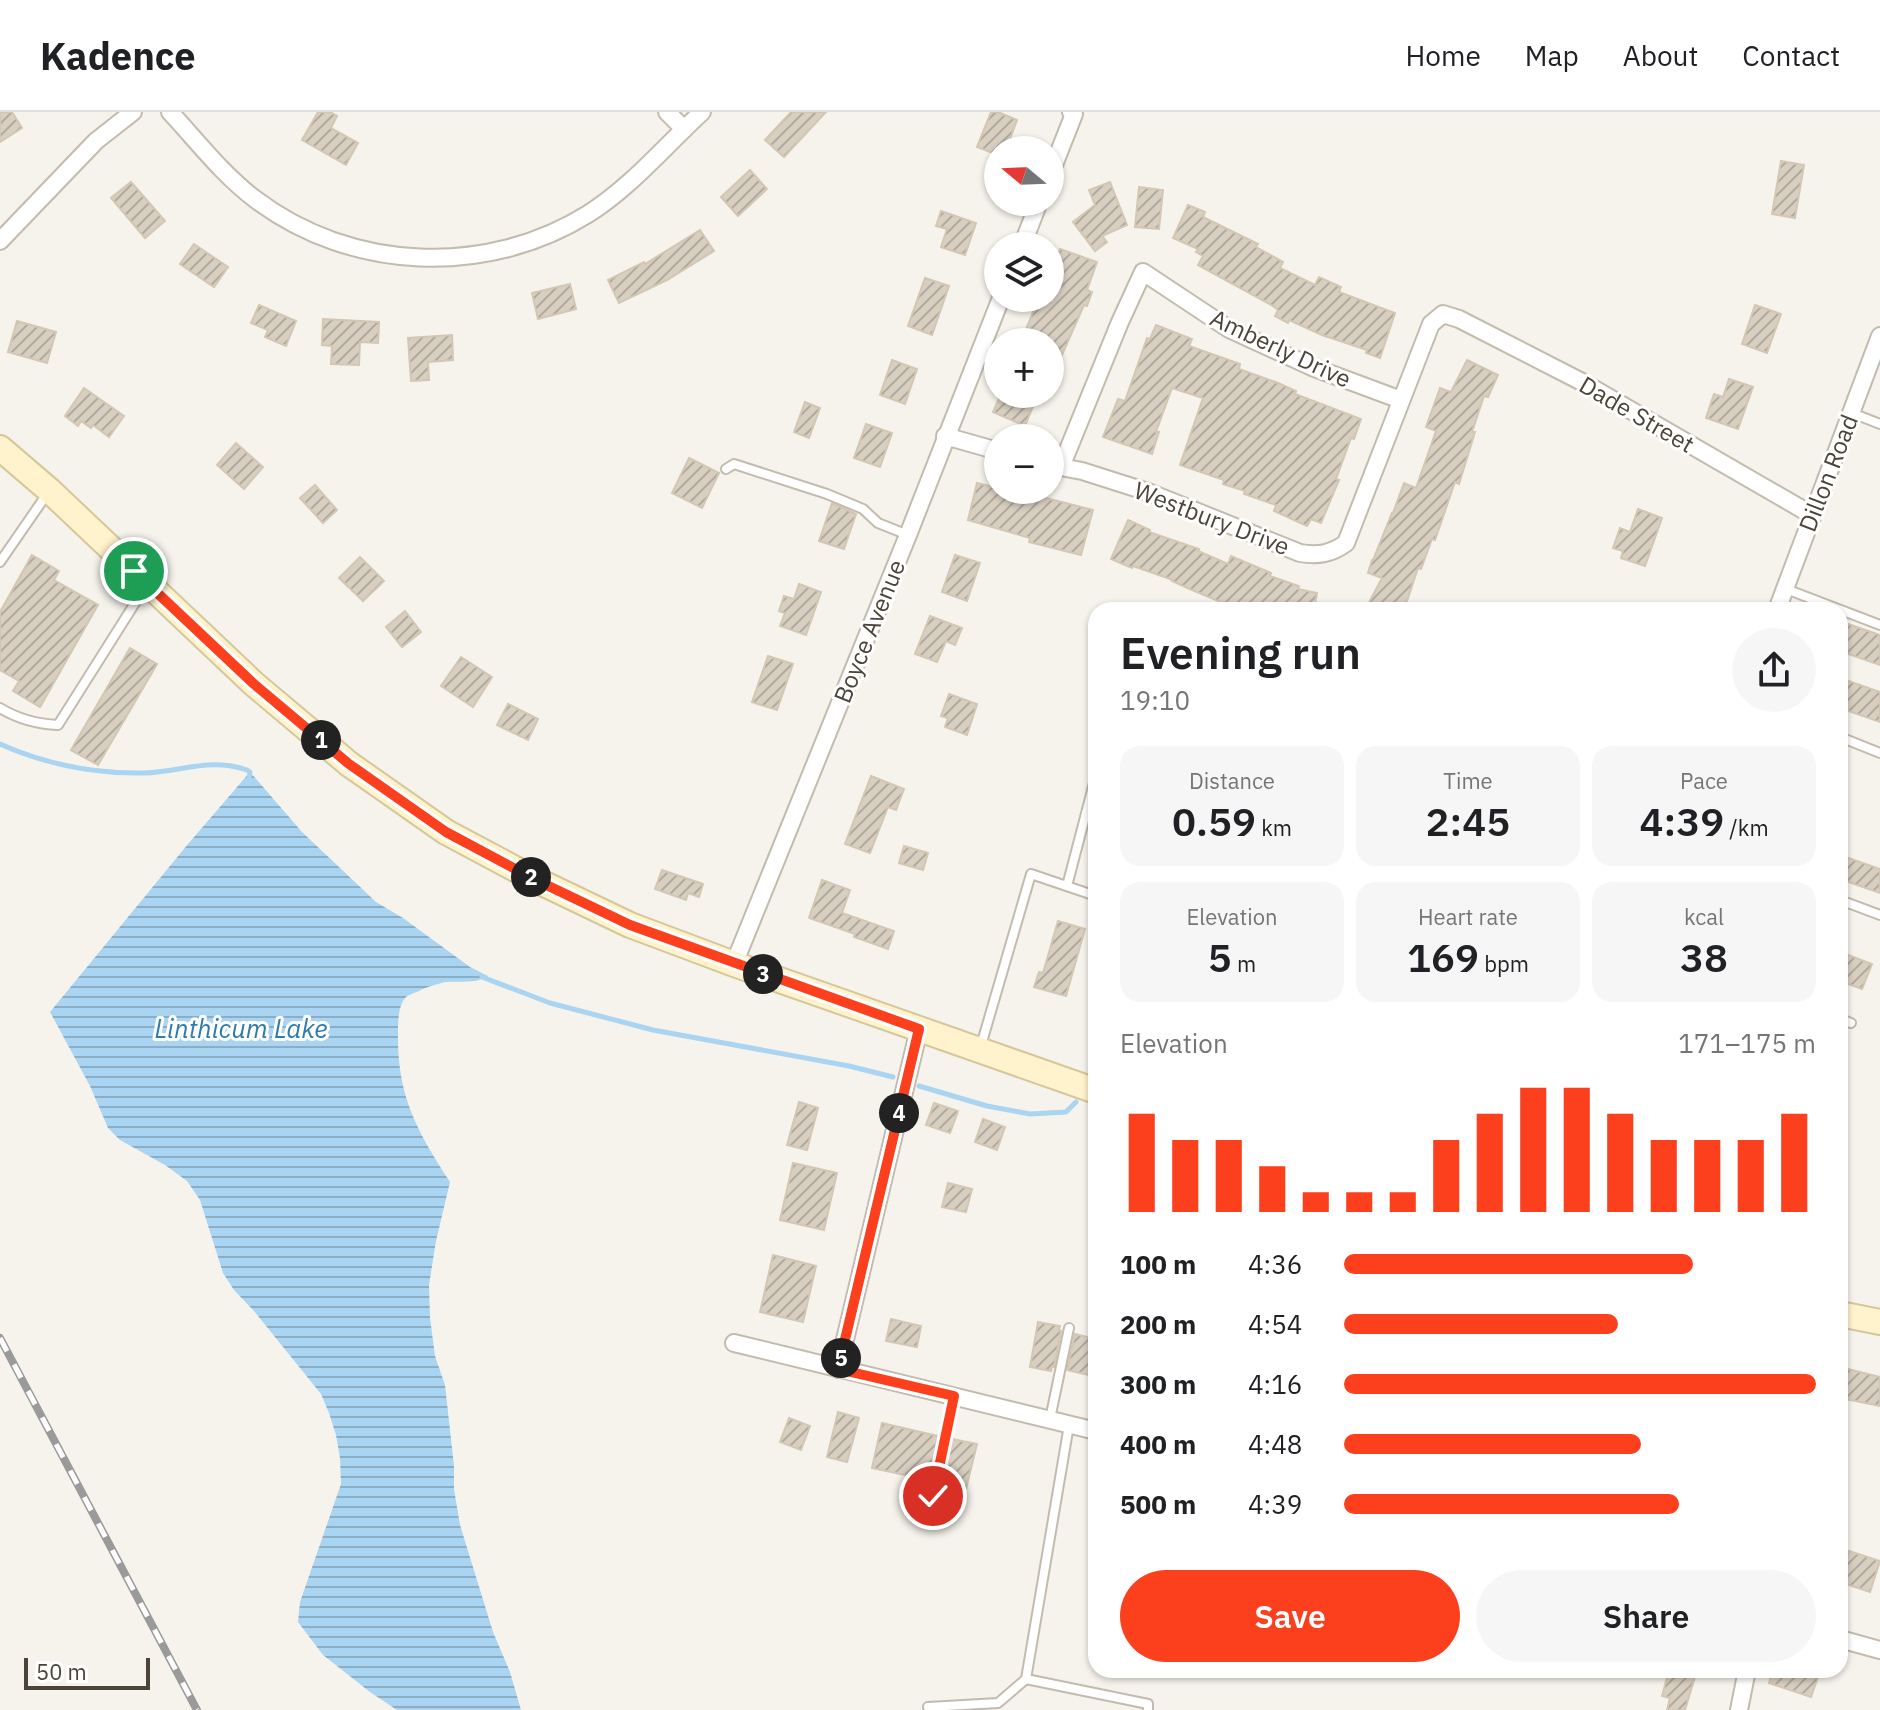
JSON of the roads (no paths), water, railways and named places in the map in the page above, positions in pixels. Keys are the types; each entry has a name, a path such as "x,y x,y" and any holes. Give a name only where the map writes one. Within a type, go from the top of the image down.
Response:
{"street":[{"path":"0,241 96,141 133,112"},
{"path":"170,112 232,179 278,215 344,246 415,258 456,258 491,253 525,244 558,230 618,192 702,112"},
{"path":"667,112 684,129"},
{"path":"1064,139 1074,114 1072,112"},
{"name":"Amberly Drive","path":"1064,446 1143,272 1229,329 1312,367 1401,400"},
{"name":"Boyce Avenue","path":"734,964 995,312"},
{"name":"Westbury Drive","path":"1064,468 1148,492 1300,553 1324,554 1338,549 1346,543 1431,324 1443,314 1459,319"},
{"name":"Dade Street","path":"1459,319 1582,382 1812,515"},
{"name":"Dillon Road","path":"1780,602 1880,336"},
{"path":"945,436 984,447"},
{"path":"0,448 49,490 254,684 349,764 446,832 630,925 1088,1088"},
{"path":"838,1369 919,1029"},
{"path":"1848,1316 1880,1322"},
{"path":"734,1343 1088,1429"},
{"path":"1848,1641 1880,1650"},
{"path":"1739,1710 1745,1678"}],"lane":[{"path":"1851,412 1880,424"},
{"path":"726,469 734,464 827,494 863,509 878,523 908,535"},
{"path":"0,562 49,490"},
{"path":"0,708 11,715 41,724 58,725 147,584"},
{"path":"1785,589 1819,602"},
{"path":"1848,613 1880,625"},
{"path":"1848,740 1880,753"},
{"path":"1067,886 1088,806"},
{"path":"979,1050 1031,874 1088,893"},
{"path":"1848,903 1880,915"},
{"path":"1050,1419 1069,1328"},
{"path":"933,1496 954,1396"},
{"path":"928,1707 997,1706 1026,1679 1069,1424"},
{"path":"1026,1679 1148,1704 1148,1710"}],"water":[{"name":"Linthicum Lake","path":"250,772 302,832 376,902 470,967 488,976 473,981 446,982 406,997 399,1014 399,1055 411,1112 450,1182 429,1285 435,1356 445,1385 460,1525 521,1710 397,1710 323,1655 298,1622 300,1602 341,1484 340,1458 329,1413 321,1394 223,1273 200,1200 187,1181 120,1140 108,1128 90,1086 50,1012"}],"waterway":[{"path":"0,744 52,762 89,770 144,773 220,765 247,770 250,772 249,778"},
{"path":"482,977 550,1003 653,1030 893,1077"},
{"path":"919,1086 987,1106 1030,1114 1066,1112 1076,1102"}],"railway":[{"path":"0,1338 197,1710"}]}
